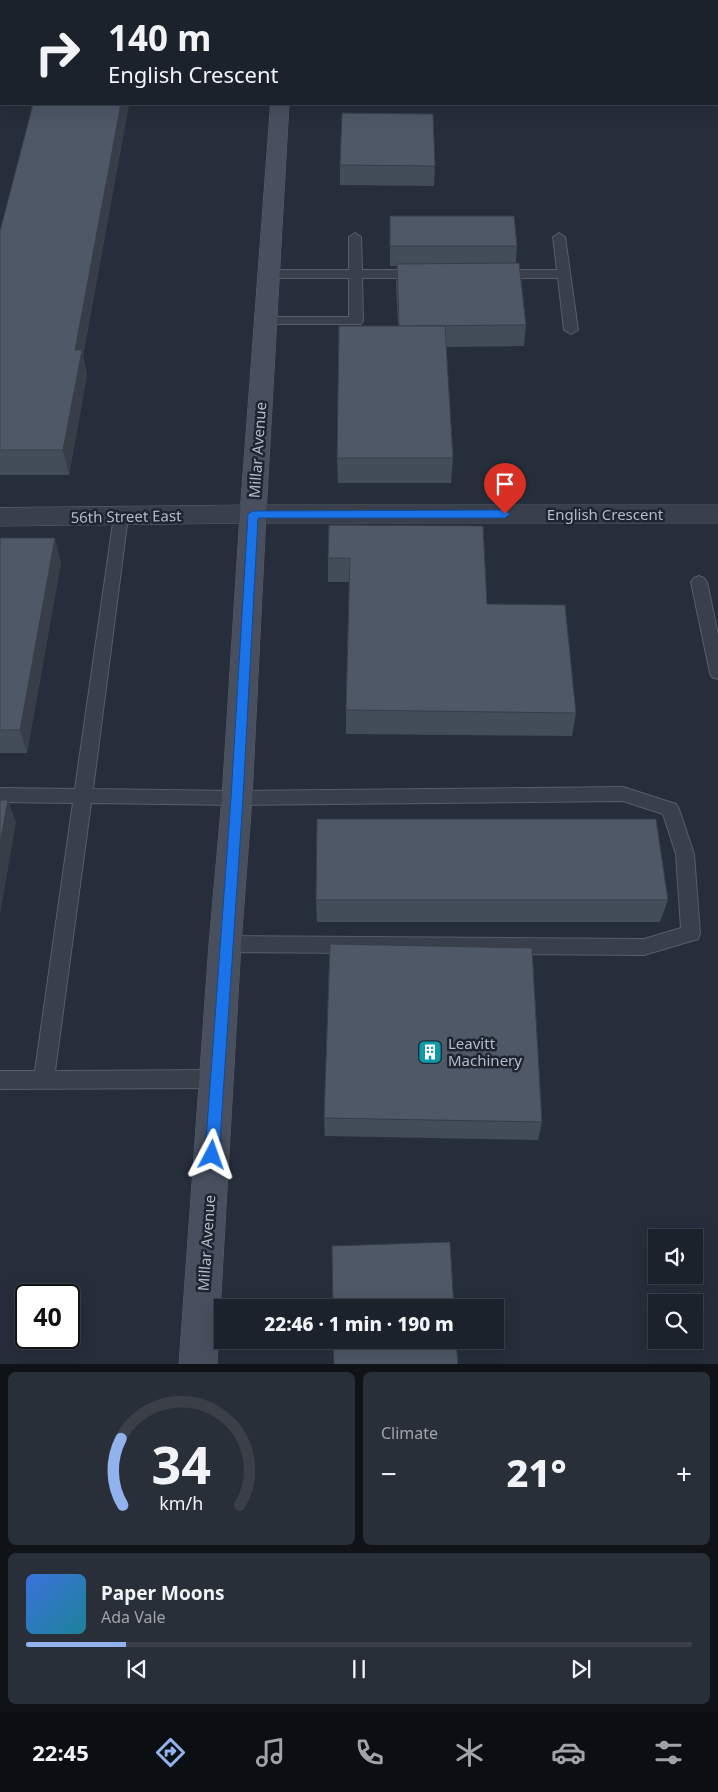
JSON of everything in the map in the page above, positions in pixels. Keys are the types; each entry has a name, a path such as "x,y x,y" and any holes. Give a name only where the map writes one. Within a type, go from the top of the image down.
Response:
{"street":[{"name":"Millar Avenue","path":"198,1364 225,944 237,798 253,514 280,105"},
{"name":"English Crescent","path":"253,514 718,514"},
{"name":"56th Street East","path":"0,517 253,514"}],"lane":[{"path":"559,237 571,330"},
{"path":"266,321 356,321 355,238"},
{"path":"268,274 435,274"},
{"path":"484,274 564,274"},
{"path":"44,1081 121,516"},
{"path":"699,582 718,673"},
{"path":"0,795 237,798 623,794 670,809 685,854 691,933 644,947 225,944"},
{"path":"0,1080 217,1078"}],"building":[{"path":"33,105 121,105 75,350 82,350 63,450 0,450 0,231"},
{"path":"342,113 433,114 435,166 340,165"},
{"path":"390,216 514,216 517,246 390,246"},
{"path":"519,263 526,325 399,326 397,264"},
{"path":"339,326 445,326 453,458 337,458"},
{"path":"329,525 483,526 487,604 565,605 576,713 346,710 350,558 328,558"},
{"path":"0,538 55,538 20,730 0,730"},
{"path":"0,800 8,800 0,844"},
{"path":"317,819 656,819 668,900 316,900"},
{"name":"Leavitt Machinery","path":"330,944 532,948 542,1122 324,1118"},
{"path":"450,1242 453,1299 333,1299 332,1246"},
{"path":"333,1349 457,1349 458,1364 334,1364"}],"place":[{"name":"Leavitt Machinery","path":"430,1052"}],"route":[{"path":"212,1155 225,944 237,798 253,514 505,514"}]}
